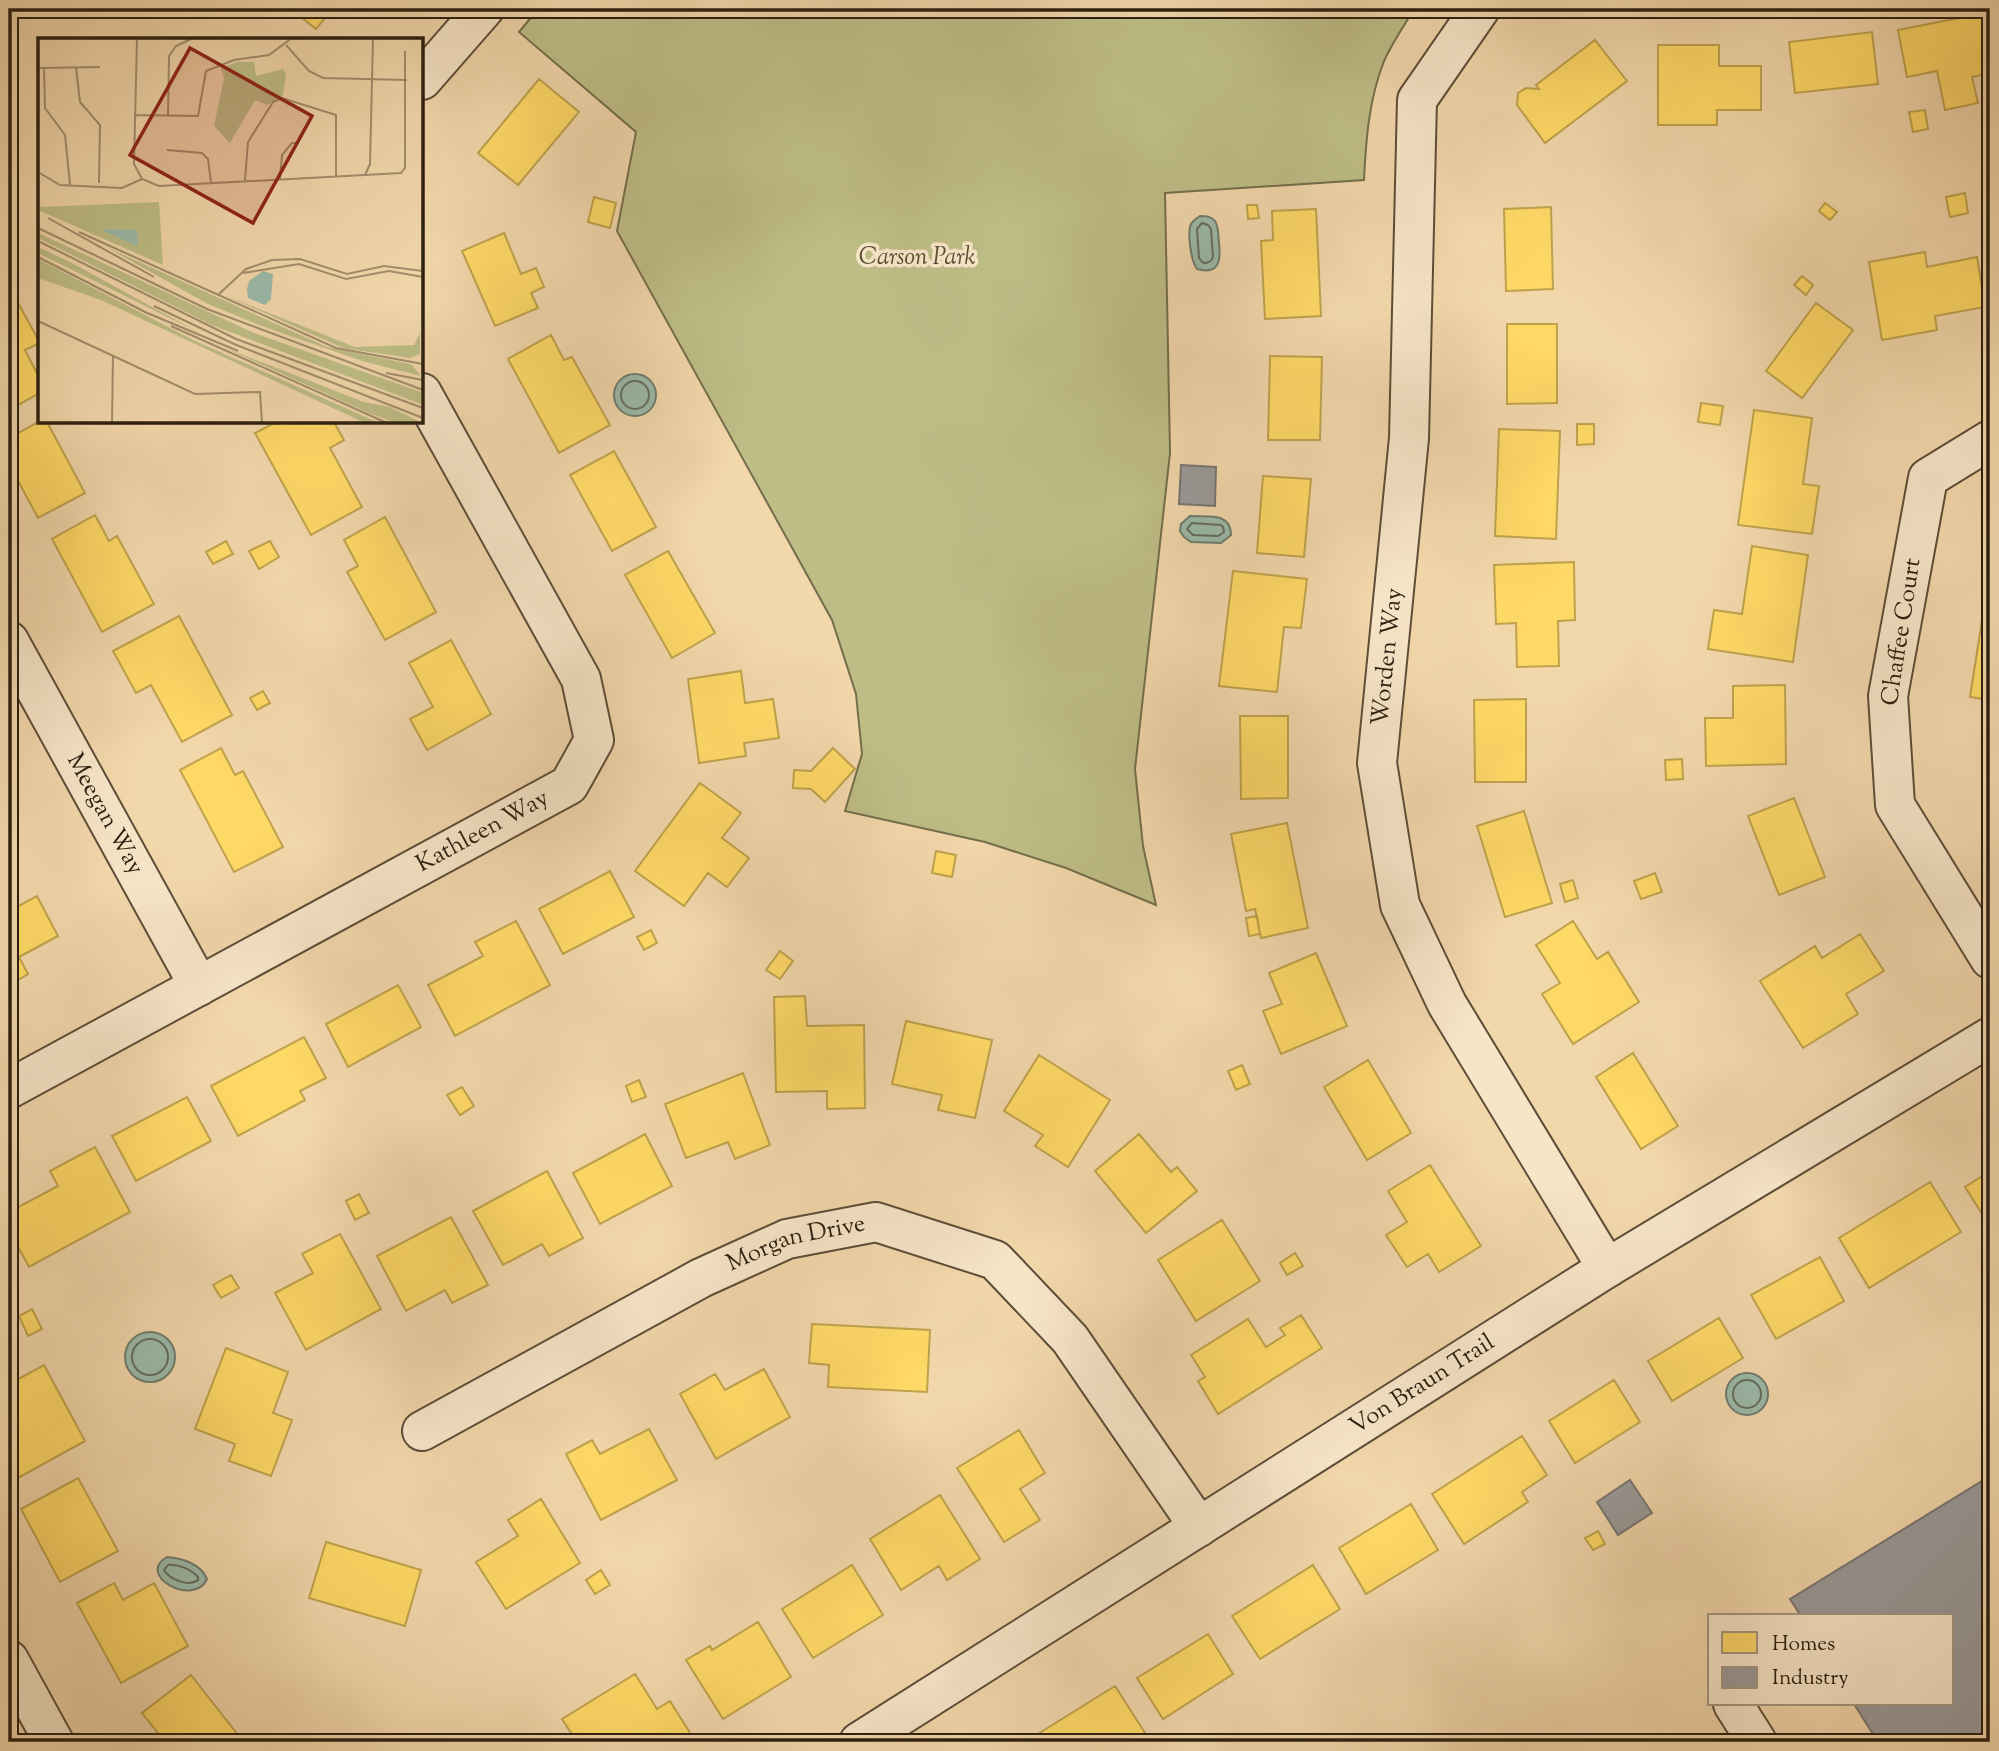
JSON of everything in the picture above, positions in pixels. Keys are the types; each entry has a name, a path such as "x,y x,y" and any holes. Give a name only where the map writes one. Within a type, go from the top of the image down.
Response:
{"street":[{"path":"424,78 484,9"},
{"name":"Worden Way","path":"1480,9 1418,100 1409,438 1377,763 1400,905 1447,1004 1607,1268"},
{"name":"Kathleen Way","path":"9,1089 569,785 594,740 581,679 424,397"},
{"name":"Chaffee Court","path":"1990,440 1928,478 1888,696 1895,805 1990,959"},
{"name":"Meegan Way","path":"9,641 199,986"},
{"name":"Von Braun Trail","path":"859,1742 1607,1268 1990,1037"},
{"name":"Morgan Drive","path":"422,1431 701,1278 787,1239 877,1222 995,1260 1070,1339 1199,1527"},
{"path":"9,1660 54,1742"},
{"path":"1734,1706 1756,1742"}],"green space":[{"name":"Carson Park","path":"538,9 1414,9 1384,61 1379,75 1369,119 1364,180 1165,193 1170,453 1135,769 1143,846 1156,905 1066,868 985,842 845,811 862,754 856,694 832,620 617,231 636,132 519,32"}],"water":[{"path":"1200,216 1212,218 1218,229 1219,261 1210,270 1197,269 1191,254 1190,228 1193,221"},
{"path":"635,374 650,380 656,395 650,410 635,416 620,410 614,395 620,380"},
{"path":"1190,516 1223,519 1230,528 1231,535 1221,543 1191,542 1180,531 1181,524"},
{"path":"150,1332 168,1339 175,1357 168,1375 150,1382 132,1375 125,1357 132,1339"},
{"path":"1747,1373 1762,1379 1768,1394 1762,1409 1747,1415 1732,1409 1726,1394 1732,1379"},
{"path":"167,1557 190,1563 200,1569 207,1579 200,1587 191,1590 170,1586 162,1580 158,1572 159,1564"}],"building: Homes":[{"path":"9,9 27,9 9,28"},
{"path":"291,9 332,9 316,29"},
{"path":"1990,12 1990,73 1972,77 1978,103 1945,110 1937,71 1907,77 1898,30"},
{"path":"1872,32 1878,84 1795,93 1789,42"},
{"path":"1595,40 1627,81 1545,143 1517,105 1518,93 1526,88 1539,89 1536,85"},
{"path":"1658,45 1719,45 1719,66 1761,66 1761,110 1717,110 1717,125 1658,125"},
{"path":"539,79 579,112 518,185 478,153"},
{"path":"1925,110 1928,129 1913,132 1909,112"},
{"path":"1965,193 1968,213 1950,217 1946,197"},
{"path":"594,197 616,203 610,228 588,222"},
{"path":"1825,203 1837,212 1830,220 1819,211"},
{"path":"1247,205 1257,205 1259,218 1248,219"},
{"path":"1551,207 1553,289 1506,291 1504,209"},
{"path":"1316,209 1321,316 1265,319 1261,241 1273,240 1272,211"},
{"path":"504,233 521,274 536,268 544,287 531,293 538,308 495,326 462,251"},
{"path":"1925,252 1927,267 1977,257 1985,307 1935,316 1937,330 1882,340 1869,262"},
{"path":"1802,276 1813,285 1806,295 1794,285"},
{"path":"11,290 38,339 38,344 25,350 38,375 38,394 9,410"},
{"path":"1816,303 1853,330 1802,398 1766,371"},
{"path":"1507,324 1557,324 1557,403 1507,404"},
{"path":"551,335 564,360 572,357 610,425 559,453 508,359"},
{"path":"1270,356 1322,357 1320,440 1268,440"},
{"path":"1701,403 1723,406 1720,425 1698,422"},
{"path":"1754,410 1812,418 1803,484 1819,486 1812,534 1738,525"},
{"path":"38,422 48,424 85,493 38,518 9,464 9,438"},
{"path":"272,424 335,424 344,440 330,448 362,507 311,535 255,433"},
{"path":"1577,424 1594,424 1594,444 1577,445"},
{"path":"1499,429 1560,431 1556,539 1495,536"},
{"path":"614,451 656,527 612,551 570,475"},
{"path":"1263,476 1311,479 1304,557 1257,553"},
{"path":"95,515 109,541 117,536 154,604 102,632 52,539"},
{"path":"385,517 436,612 385,640 347,572 358,566 344,540"},
{"path":"226,541 233,554 213,564 206,552"},
{"path":"270,541 279,557 259,569 249,551"},
{"path":"1752,546 1808,555 1793,662 1708,649 1714,610 1742,614"},
{"path":"668,551 715,633 672,658 625,575"},
{"path":"1574,562 1575,620 1558,621 1559,666 1517,667 1516,623 1496,624 1494,565"},
{"path":"1233,571 1307,579 1301,628 1284,627 1277,692 1219,686"},
{"path":"1983,614 1990,615 1990,700 1970,697"},
{"path":"179,616 232,715 182,742 151,685 136,693 113,651"},
{"path":"451,640 491,714 427,750 410,719 433,707 409,663"},
{"path":"741,671 745,703 773,699 779,738 744,743 746,756 699,763 688,679"},
{"path":"1785,685 1786,764 1706,766 1705,718 1733,718 1733,686"},
{"path":"263,691 270,703 257,710 250,698"},
{"path":"1526,699 1526,782 1475,782 1474,700"},
{"path":"1240,716 1288,716 1288,798 1241,799"},
{"path":"221,748 235,775 243,771 283,847 234,872 180,770"},
{"path":"833,748 855,769 825,802 811,789 793,788 794,770 811,771"},
{"path":"1682,759 1683,779 1666,780 1665,760"},
{"path":"700,783 741,813 722,838 749,858 727,887 708,873 684,906 635,871"},
{"path":"1794,798 1825,877 1779,895 1748,816"},
{"path":"1524,811 1552,903 1505,917 1477,826"},
{"path":"1287,823 1308,928 1261,938 1255,909 1246,911 1231,834"},
{"path":"936,851 956,855 952,877 932,873"},
{"path":"610,871 634,917 563,954 539,909"},
{"path":"1655,873 1662,892 1641,899 1634,881"},
{"path":"1573,880 1578,898 1565,902 1560,884"},
{"path":"37,896 58,936 19,957 28,974 9,985 9,911"},
{"path":"1257,916 1260,934 1249,936 1246,918"},
{"path":"516,921 550,985 455,1036 428,985 483,956 475,942"},
{"path":"1573,921 1597,959 1608,952 1639,1002 1573,1044 1542,994 1560,983 1536,945"},
{"path":"651,930 657,943 644,950 637,937"},
{"path":"1860,934 1884,971 1846,994 1858,1014 1803,1048 1760,981 1815,946 1822,958"},
{"path":"780,951 793,961 780,979 766,970"},
{"path":"1316,953 1347,1026 1281,1054 1263,1011 1282,1004 1269,973"},
{"path":"398,985 421,1027 348,1067 326,1024"},
{"path":"805,996 807,1026 864,1025 865,1108 827,1109 827,1091 776,1092 774,997"},
{"path":"906,1021 992,1040 975,1118 938,1110 942,1095 892,1084"},
{"path":"304,1037 326,1078 300,1091 305,1100 238,1136 211,1086"},
{"path":"1633,1053 1678,1126 1641,1149 1596,1077"},
{"path":"1039,1055 1110,1100 1068,1167 1035,1146 1043,1135 1004,1111"},
{"path":"1368,1060 1411,1133 1367,1160 1324,1087"},
{"path":"1242,1065 1250,1084 1236,1090 1228,1071"},
{"path":"743,1073 770,1145 735,1159 728,1142 686,1158 665,1104"},
{"path":"639,1080 646,1097 632,1102 626,1086"},
{"path":"462,1087 474,1106 460,1115 447,1095"},
{"path":"187,1097 211,1141 136,1181 112,1136"},
{"path":"645,1134 672,1186 600,1224 573,1173"},
{"path":"1139,1134 1171,1172 1177,1167 1197,1191 1146,1233 1095,1171"},
{"path":"95,1147 130,1212 29,1267 9,1230 9,1212 58,1186 50,1171"},
{"path":"1430,1165 1481,1246 1439,1272 1428,1254 1407,1267 1386,1235 1407,1222 1388,1191"},
{"path":"547,1171 583,1238 549,1256 542,1244 503,1265 473,1211"},
{"path":"1990,1171 1990,1222 1988,1223 1965,1187"},
{"path":"1930,1182 1961,1232 1869,1288 1839,1238"},
{"path":"359,1194 369,1213 355,1220 346,1201"},
{"path":"451,1217 488,1285 452,1303 445,1290 406,1311 377,1256"},
{"path":"1222,1220 1260,1281 1196,1321 1158,1260"},
{"path":"340,1234 381,1309 306,1350 275,1293 313,1273 302,1254"},
{"path":"1295,1253 1303,1266 1287,1275 1280,1263"},
{"path":"1820,1257 1844,1301 1776,1339 1751,1295"},
{"path":"231,1275 239,1288 221,1298 213,1285"},
{"path":"32,1309 42,1329 28,1336 19,1316"},
{"path":"1301,1315 1322,1348 1218,1414 1198,1381 1205,1377 1191,1355 1248,1319 1266,1347 1285,1335 1280,1328"},
{"path":"1719,1318 1743,1358 1672,1401 1648,1361"},
{"path":"812,1324 930,1330 927,1392 828,1387 829,1365 809,1363"},
{"path":"226,1348 288,1372 273,1413 292,1420 271,1476 229,1461 235,1444 195,1429"},
{"path":"44,1365 85,1441 9,1483 9,1384"},
{"path":"764,1369 790,1417 716,1459 680,1394 715,1374 725,1390"},
{"path":"1614,1380 1640,1422 1575,1463 1549,1421"},
{"path":"649,1429 677,1480 601,1520 566,1454 592,1440 600,1454"},
{"path":"1019,1430 1045,1473 1020,1489 1040,1520 1004,1542 957,1468"},
{"path":"1522,1436 1547,1475 1522,1492 1528,1502 1464,1544 1432,1494"},
{"path":"78,1478 118,1551 60,1582 21,1509"},
{"path":"940,1495 980,1559 947,1580 939,1566 901,1590 870,1539"},
{"path":"541,1499 580,1563 506,1609 476,1562 518,1536 508,1520"},
{"path":"1411,1504 1438,1550 1366,1594 1339,1548"},
{"path":"1598,1531 1605,1544 1593,1550 1585,1538"},
{"path":"326,1542 421,1570 405,1626 309,1598"},
{"path":"852,1565 883,1615 813,1658 782,1609"},
{"path":"1313,1565 1340,1609 1260,1659 1232,1616"},
{"path":"601,1570 610,1585 595,1594 586,1580"},
{"path":"114,1583 123,1600 154,1583 188,1646 121,1683 77,1603"},
{"path":"758,1622 791,1677 723,1719 686,1660 710,1646 712,1650"},
{"path":"1208,1634 1233,1674 1163,1719 1137,1678"},
{"path":"635,1674 657,1709 670,1701 692,1736 682,1742 577,1742 562,1719"},
{"path":"191,1675 242,1740 165,1742 142,1713"},
{"path":"1115,1686 1147,1736 1137,1742 1025,1742"}],"building: Industry":[{"path":"1181,465 1216,467 1215,506 1179,504"},
{"path":"1990,1476 1990,1742 1878,1742 1855,1706 1954,1706 1954,1614 1800,1614 1790,1599"},
{"path":"1630,1480 1652,1513 1618,1535 1597,1502"}]}
